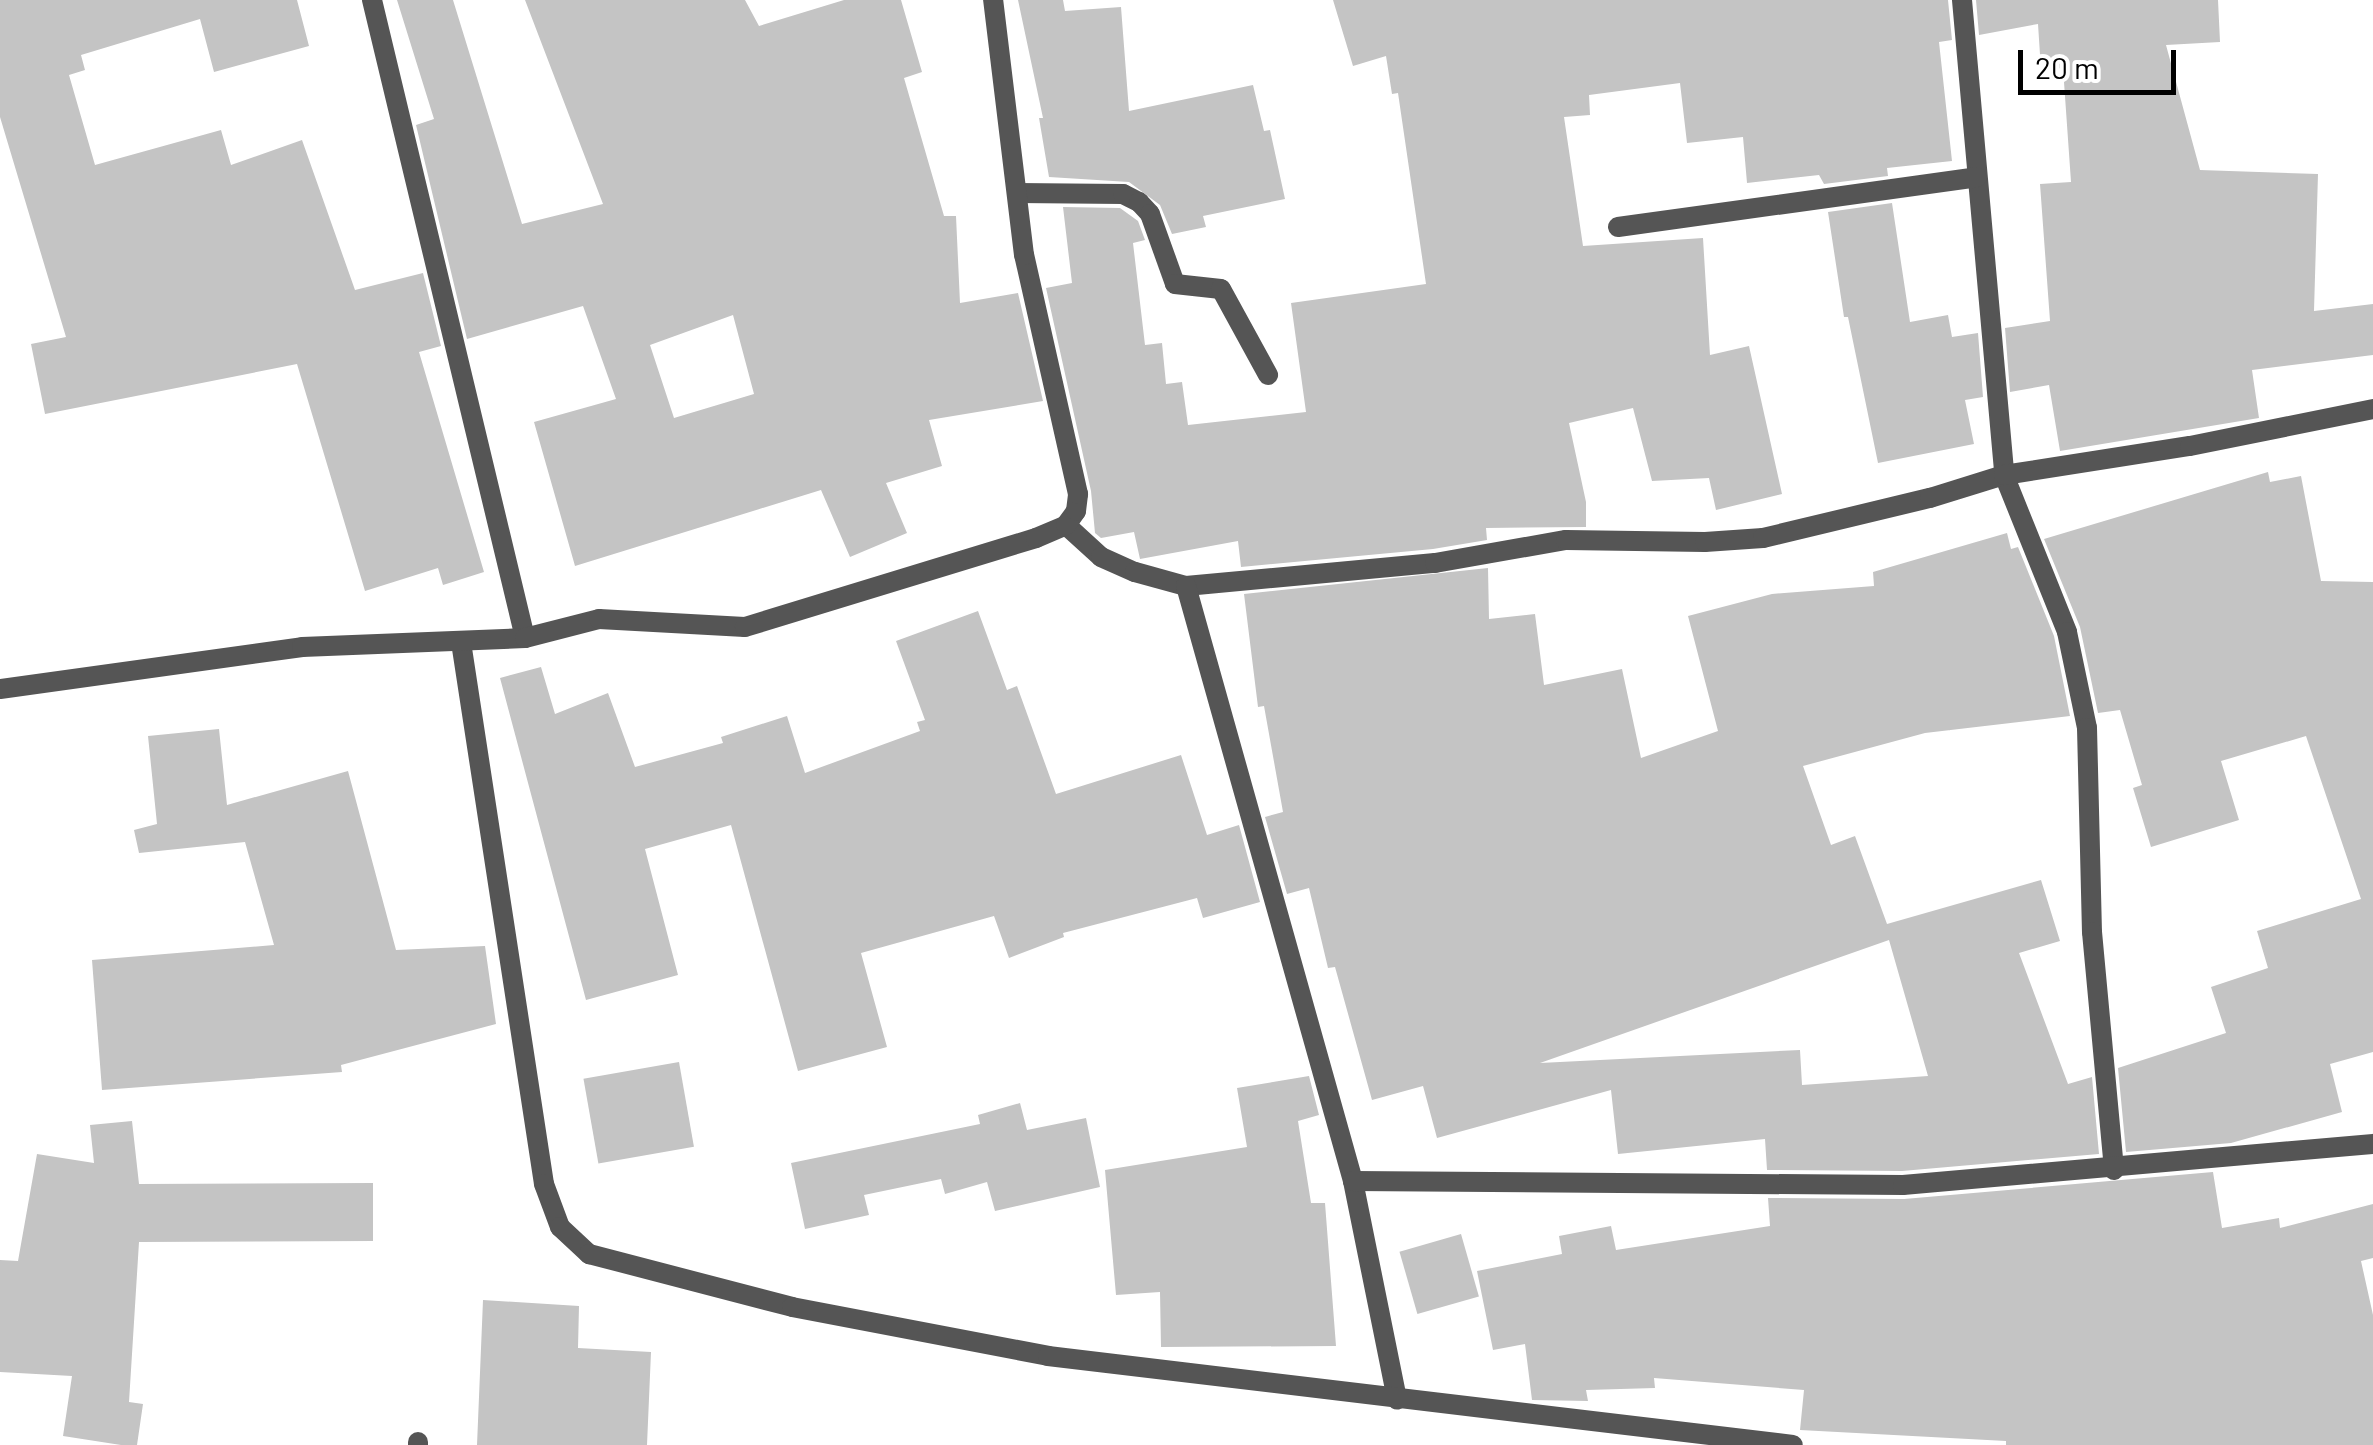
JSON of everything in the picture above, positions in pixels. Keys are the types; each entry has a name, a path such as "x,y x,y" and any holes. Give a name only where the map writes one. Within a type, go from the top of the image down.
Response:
{"street":[{"path":"372,0 525,638"},
{"path":"0,689 302,647 525,638 599,619 630,617 707,628 772,622 1066,525 1076,511 1078,494 1024,255 994,0"},
{"path":"1962,0 1996,349 2004,475 2067,632 2088,728 2092,932 2114,1170"},
{"path":"1618,226 1977,178"},
{"path":"1017,193 1122,194 1139,202 1150,214 1175,284 1221,289 1268,375"},
{"path":"1066,525 1101,557 1135,572 1186,586 1435,563 1566,540 1705,542 1762,538 1930,498 2004,475 2190,446 2373,410"},
{"path":"1186,586 1353,1181 1397,1400"},
{"path":"461,642 544,1184 560,1227 589,1254 792,1307 1048,1356 1792,1445"},
{"path":"1353,1181 1903,1186 2373,1144"}],"building":[{"path":"0,0 297,0 309,46 214,72 200,19 81,55 85,70 69,75 95,165 221,130 231,165 302,140 355,290 423,273 441,346 419,352 484,572 443,585 438,568 365,591 297,364 45,414 31,344 66,337 0,117"},
{"path":"397,0 453,0 522,224 603,204 525,0 745,0 759,26 844,0 901,0 922,72 904,78 944,216 956,216 960,303 1018,293 1043,401 929,420 942,466 886,483 907,533 850,557 821,490 575,566 534,422 616,399 583,306 467,339 416,125 434,119","holes":["733,315 754,394 674,418 650,345"]},
{"path":"1018,0 1063,0 1065,11 1121,7 1129,111 1253,85 1264,131 1270,130 1285,199 1203,216 1206,227 1172,234 1160,205 1129,182 1049,177 1039,118 1043,118"},
{"path":"1333,0 1948,0 1952,40 1939,42 1952,161 1887,168 1888,176 1824,184 1819,175 1747,183 1743,137 1687,143 1680,83 1589,95 1590,115 1564,117 1583,246 1703,238 1710,355 1749,346 1782,494 1716,510 1709,478 1652,481 1633,408 1569,423 1586,502 1586,527 1486,528 1487,540 1433,549 1241,567 1238,541 1140,559 1134,532 1101,538 1095,533 1091,491 1046,288 1072,283 1063,207 1120,208 1138,221 1145,240 1133,243 1145,345 1162,343 1166,384 1182,382 1188,425 1306,412 1291,303 1426,284 1398,93 1392,94 1386,56 1353,66"},
{"path":"1976,0 2218,0 2220,42 2166,45 2200,170 2318,174 2314,311 2373,304 2373,355 2252,370 2259,418 2060,451 2049,385 2010,392 2005,328 2050,321 2040,184 2071,182 2063,68 2041,70 2038,24 1979,35"},
{"path":"1892,203 1910,322 1948,315 1952,337 1978,333 1983,397 1965,400 1974,444 1878,463 1848,317 1844,317 1828,212"},
{"path":"2268,472 2270,482 2301,476 2321,581 2373,582 2373,1052 2330,1064 2342,1112 2231,1143 2126,1152 2118,1068 2226,1033 2211,987 2268,968 2257,931 2361,899 2306,736 2221,761 2239,820 2151,847 2133,788 2142,785 2120,710 2098,713 2080,627 2044,539"},
{"path":"2007,533 2011,549 2018,547 2054,636 2070,716 1925,733 1803,766 1831,845 1855,836 1887,924 2041,880 2060,941 2019,953 2068,1084 2092,1077 2099,1154 1902,1171 1767,1170 1765,1139 1618,1154 1611,1090 1437,1138 1423,1086 1372,1100 1335,967 1328,968 1309,888 1287,894 1265,817 1283,812 1264,706 1258,707 1244,594 1488,568 1489,619 1535,614 1544,685 1622,669 1641,758 1718,731 1688,616 1772,594 1874,586 1873,572","holes":["1889,940 1928,1076 1802,1085 1800,1050 1540,1063"]},
{"path":"978,611 1007,690 1017,686 1056,794 1181,755 1207,835 1239,825 1260,902 1203,918 1197,898 1063,933 1064,937 1009,958 994,916 861,953 887,1047 798,1071 731,825 645,849 678,975 586,1000 500,678 541,667 555,714 608,693 635,767 723,743 721,737 787,716 805,773 920,731 917,722 925,720 896,641"},
{"path":"219,729 227,805 348,771 396,950 485,946 496,1024 341,1065 342,1072 102,1090 92,960 274,945 245,842 139,853 134,830 157,824 148,736"},
{"path":"679,1062 694,1147 598,1164 583,1079"},
{"path":"1309,1076 1319,1115 1298,1121 1311,1203 1325,1203 1336,1346 1161,1347 1160,1292 1116,1295 1105,1170 1247,1147 1237,1088"},
{"path":"1020,1103 1027,1130 1086,1118 1100,1187 995,1211 987,1182 945,1194 941,1179 864,1195 869,1215 805,1229 791,1163 980,1124 978,1115"},
{"path":"132,1121 139,1184 373,1183 373,1241 139,1242 129,1402 143,1404 137,1445 121,1445 63,1436 72,1376 0,1372 0,1260 18,1261 37,1154 94,1163 90,1125"},
{"path":"2213,1172 2222,1228 2279,1218 2280,1228 2373,1204 2373,1258 2361,1261 2373,1315 2373,1445 2006,1445 2006,1441 1800,1430 1804,1390 1654,1378 1655,1388 1586,1390 1588,1401 1532,1400 1525,1344 1493,1350 1477,1271 1562,1254 1559,1236 1611,1226 1616,1250 1770,1226 1768,1198 1904,1199"},
{"path":"1461,1234 1479,1296 1417,1314 1399,1252"},
{"path":"483,1300 579,1306 578,1348 651,1352 647,1445 477,1445"}]}
